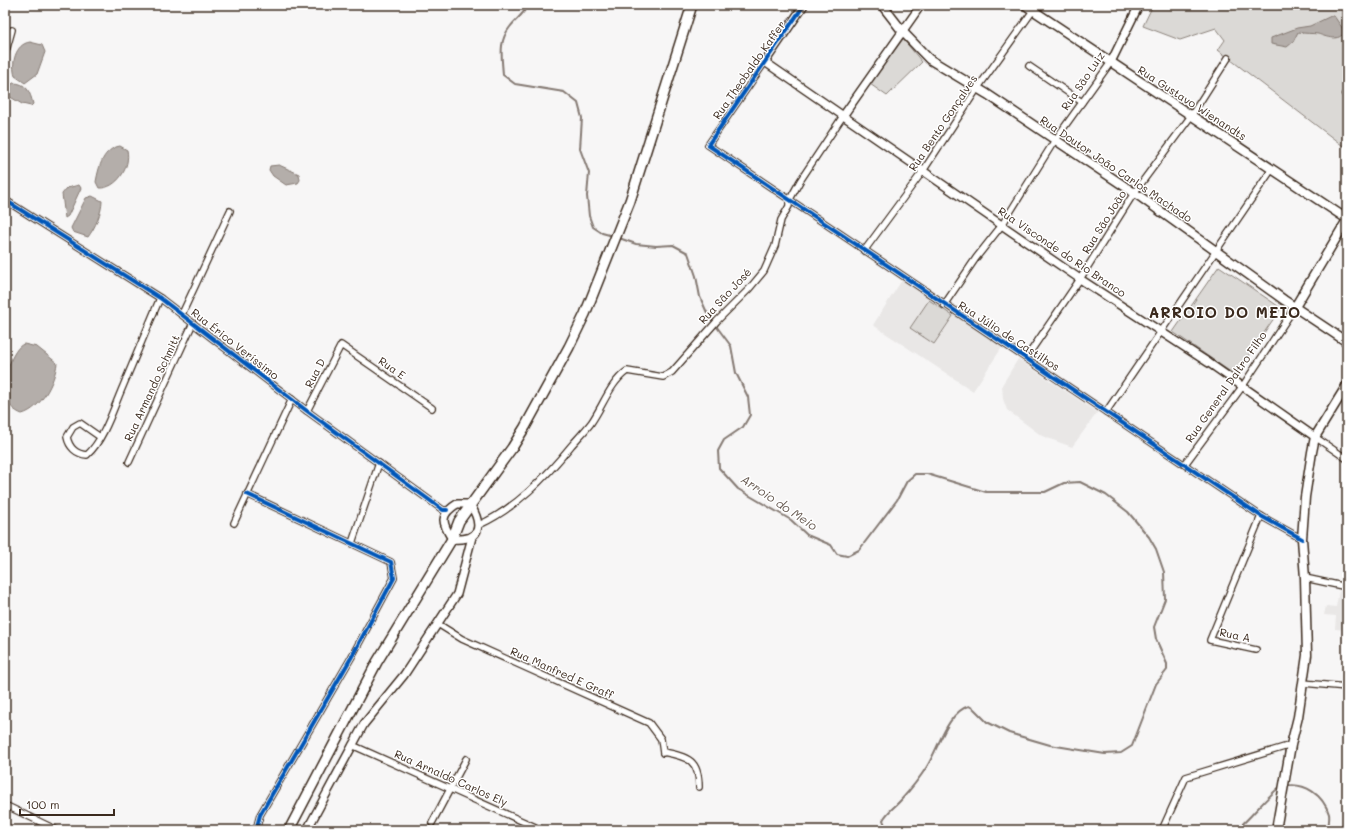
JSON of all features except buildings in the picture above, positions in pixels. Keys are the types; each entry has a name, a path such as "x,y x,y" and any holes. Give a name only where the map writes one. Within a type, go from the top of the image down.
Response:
{"main road":[{"path":"289,830 377,662 452,539 459,521 512,448 569,348 625,216 692,5"},
{"name":"Rua Doutor João Carlos Machado","path":"882,5 903,32 929,59 1134,193 1216,252 1347,342"},
{"name":"Rua Gustavo Wienandts","path":"1024,5 1035,8 1111,62 1347,219"},
{"name":"Rua General Daltro Filho","path":"1295,307 1347,219"},
{"path":"1277,826 1291,745 1298,717 1307,655 1305,578 1302,539 1305,497 1315,437 1347,385"}],"street":[{"name":"Rua Theobaldo Kaffer","path":"708,145 804,5"},
{"name":"Rua São José","path":"479,525 495,518 511,506 533,488 557,464 591,423 618,377 627,371 663,377 672,372 717,321 749,289 764,270 774,246 781,220 789,206 789,200 844,116 921,5"},
{"name":"Rua São Luiz","path":"944,304 976,258 1002,225 1055,140 1111,62 1139,5"},
{"name":"Rua Bento Gonçalves","path":"864,251 923,171 977,89 1035,8"},
{"path":"5,55 12,30"},
{"name":"Rua São João","path":"1026,358 1080,279 1134,193 1191,116 1228,58"},
{"name":"Rua Visconde do Rio Branco","path":"765,62 1080,279 1209,363 1347,459"},
{"path":"1029,66 1082,102"},
{"name":"Rua Júlio de Castilhos","path":"708,145 1261,516 1302,539"},
{"path":"1106,412 1162,333 1272,169"},
{"name":"Rua Érico Veríssimo","path":"5,200 160,298 308,411 443,510 447,510"},
{"path":"182,314 230,211"},
{"path":"100,437 80,423 73,427 67,437 68,443 74,451 87,455 94,449 100,437 160,298"},
{"name":"Rua General Daltro Filho","path":"1185,464 1242,387 1295,307"},
{"name":"Rua Armando Schmitt","path":"129,462 193,323"},
{"name":"Rua E","path":"341,345 432,408"},
{"name":"Rua D","path":"308,411 341,345"},
{"path":"234,522 292,399"},
{"path":"352,543 380,463"},
{"path":"247,494 391,562 394,578 351,658 260,815 256,830"},
{"path":"457,504 470,504 478,519 479,525 477,532 472,537 466,539 452,539 445,528 443,519 447,510 457,504"},
{"name":"Rua A","path":"1256,650 1210,640 1261,516"},
{"path":"307,830 364,724 404,675 457,594 472,537"},
{"path":"1305,578 1347,587"},
{"name":"Rua Manfred E Graff","path":"438,624 462,639 649,723 654,727 661,739 663,753 682,757 696,766 699,772 700,787"},
{"path":"1303,683 1347,687"},
{"name":"Rua Arnaldo Carlos Ely","path":"352,745 542,830"},
{"path":"1162,830 1186,776 1291,745"},
{"path":"432,823 466,758"},
{"path":"5,805 58,830"}],"shaded area":[{"path":"1153,5 1347,5 1347,149 1218,50 1225,40 1216,28 1180,40 1143,26"},
{"path":"1334,16 1345,32 1339,37 1332,38 1318,34 1298,32 1293,42 1287,47 1271,44 1271,38 1297,28 1310,26"},
{"path":"903,39 922,62 887,96 870,84"},
{"path":"30,42 42,45 45,52 37,74 25,83 15,76 14,60 15,55 21,46"},
{"path":"13,83 18,83 25,86 31,96 33,104 31,106 22,104 7,95 7,90"},
{"path":"120,146 127,150 128,157 125,170 112,185 99,188 96,182 100,164 106,154 114,148"},
{"path":"279,165 299,174 300,180 298,183 286,185 273,176 269,170 270,166"},
{"path":"79,185 81,188 68,216 65,218 62,194 67,188"},
{"path":"92,196 102,201 102,205 98,220 88,237 73,232 71,228 86,198"},
{"path":"1219,266 1281,308 1235,375 1173,332"},
{"path":"902,280 1003,346 973,391 873,325"},
{"path":"929,300 953,316 934,344 910,328"},
{"path":"24,344 37,347 57,363 56,370 46,394 35,407 22,414 10,405 6,399 4,390 8,367 15,352"},
{"path":"1018,359 1098,413 1072,447 1042,436 1007,410 1003,399 1002,385"},
{"path":"1339,591 1347,592 1347,630 1335,629 1336,616 1324,615 1326,606 1336,607"}],"waterway":[{"name":"Arroio do Meio","path":"528,5 510,27 504,38 502,44 503,75 515,84 564,92 578,103 582,118 580,149 589,173 587,196 589,216 593,227 602,233 613,236"},
{"name":"Arroio do Meio","path":"619,238 636,244 656,246 673,245 688,253 696,276 700,297 708,315 731,346 736,373 748,397 750,415 743,427 724,440 718,451 719,468 738,489 791,520 807,535 831,545 837,554 847,556 859,550 897,500 907,481 915,474 927,474 986,492 1045,492 1064,483 1080,482 1106,495 1128,512 1149,537 1156,549 1164,572 1165,599 1154,627 1156,639 1167,664 1167,670 1156,684 1132,746 1121,753 1105,754 1050,745 1009,733 987,722 969,706 961,710 955,716 944,732 923,772 908,792 883,820 887,830"},
{"name":"Arroio do Meio","path":"1285,786 1292,785 1306,788 1318,796 1329,814 1328,830"},
{"name":"Arroio do Meio","path":"1236,830 1281,786"}],"cycle path":[{"path":"804,5 708,145 1261,516 1302,539"},
{"path":"5,200 160,298 307,411 443,510 447,510"},
{"path":"247,494 391,562 394,578 351,658 260,815 256,830"}],"district":[{"name":"ARROIO DO MEIO","path":"1225,313"}]}
